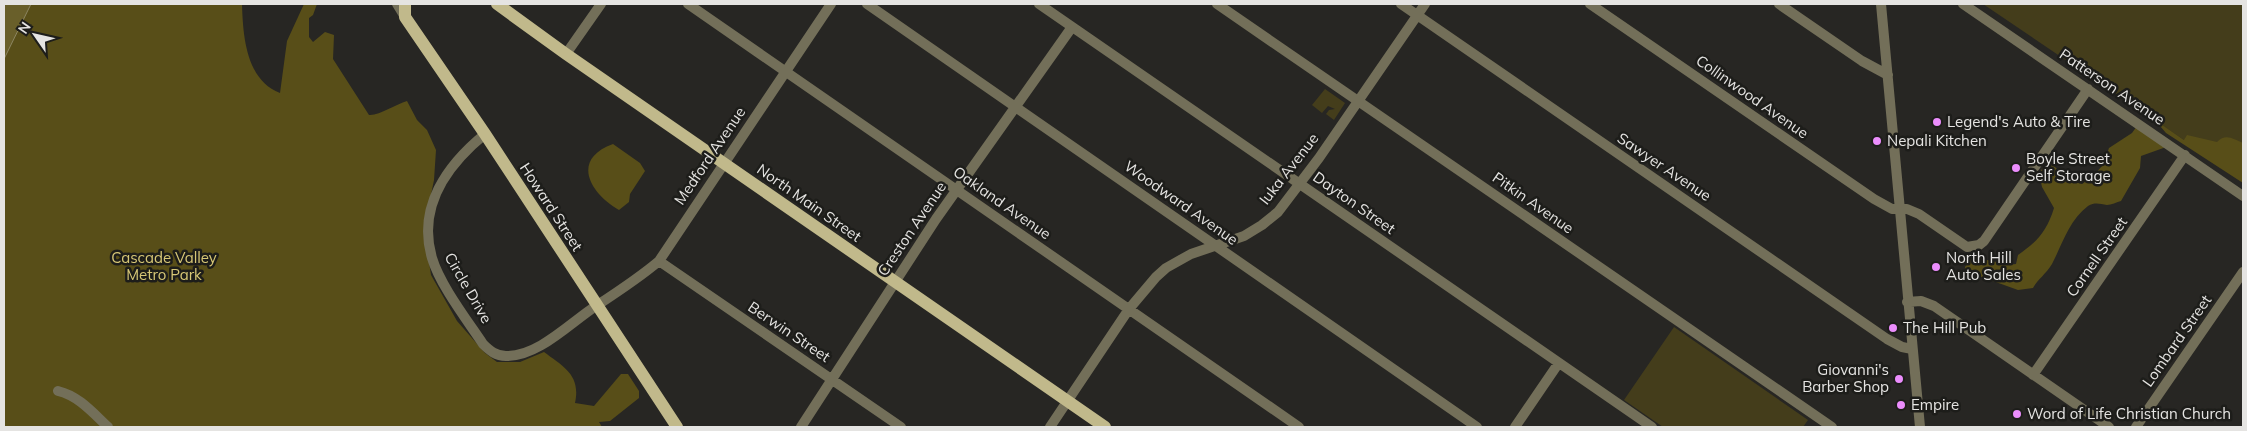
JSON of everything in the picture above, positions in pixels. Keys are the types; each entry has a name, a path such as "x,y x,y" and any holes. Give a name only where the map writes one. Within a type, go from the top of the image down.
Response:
{"main road":[{"path":"405,4 405,17"},
{"name":"North Main Street","path":"497,4 566,54 1105,427"},
{"name":"Howard Street","path":"405,17 485,134 677,427"}],"street":[{"name":"Howard Street","path":"397,4 405,17"},
{"path":"566,54 601,4"},
{"name":"Oakland Avenue","path":"688,4 1299,427"},
{"name":"Medford Avenue","path":"596,306 637,280 659,260 831,4"},
{"name":"Woodward Avenue","path":"867,4 1477,427"},
{"name":"Dayton Street","path":"1039,4 1558,364 1652,427"},
{"name":"Pitkin Avenue","path":"1217,4 1832,427"},
{"name":"Sawyer Avenue","path":"1401,4 1887,339 1902,347 1912,349"},
{"name":"Iuka Avenue","path":"1050,427 1129,309 1147,286 1166,268 1191,254 1244,236 1278,212 1300,184 1425,4"},
{"name":"Collinwood Avenue","path":"1590,4 1874,199 1892,209 1919,214 1967,247 1979,246 2088,89"},
{"path":"1779,4 1862,61 1888,75"},
{"path":"1881,4 1920,427"},
{"name":"Patterson Avenue","path":"1963,4 2243,196"},
{"name":"Creston Avenue","path":"801,427 957,189 1072,27"},
{"name":"Circle Drive","path":"485,134 455,162 435,195 430,215 429,238 432,258 456,303 483,344 493,353 506,356 533,349 557,335 596,306"},
{"name":"Cornell Street","path":"2033,375 2185,155"},
{"name":"Berwin Street","path":"659,260 902,427"},
{"name":"Lombard Street","path":"2136,427 2243,272"},
{"path":"1907,302 1921,301 1934,306 2109,427"},
{"path":"1515,427 1558,364"},
{"path":"58,391 72,396 108,427"}],"shaded area":[{"path":"4,4 31,4 4,59"},
{"path":"1983,4 2243,4 2243,153 2184,140"},
{"path":"1325,89 1345,103 1334,120 1326,114 1329,110 1335,109 1328,106 1322,113 1312,105"},
{"path":"1674,327 1808,420 1803,427 1663,427 1624,400"}],"green space":[{"name":"Cascade Valley Metro Park","path":"31,4 242,4 245,43 253,68 269,87 280,93 287,41 304,4 317,4 313,15 309,18 309,37 313,42 325,32 334,35 333,59 369,115 378,114 407,101 417,120 427,130 436,150 434,180 424,229 431,275 457,321 485,353 497,362 520,362 544,352 564,367 573,379 576,385 575,403 594,406 621,374 628,374 639,391 639,398 610,421 599,422 602,427 4,427 4,59"},
{"path":"2155,120 2184,140 2187,135 2217,142 2227,137 2243,143 2243,183 2166,133"},
{"path":"2137,126 2169,146 2141,156 2140,168 2121,201 2109,205 2093,204 2081,212 2071,225 2052,264 2033,288 2018,290 1965,271 1965,267 1971,259 2016,264 2018,255 2045,230 2054,208 2042,187 2039,173 2048,161 2070,180 2082,184 2092,177 2103,165 2109,148 2132,133"},
{"path":"613,144 640,163 645,171 630,194 629,202 619,210 600,195 593,186 589,176 592,158 600,150"}],"place":[{"name":"Legend's Auto & Tire","path":"1937,122"},
{"name":"Nepali Kitchen","path":"1877,141"},
{"name":"Boyle Street Self Storage","path":"2016,168"},
{"name":"North Hill Auto Sales","path":"1936,267"},
{"name":"The Hill Pub","path":"1893,328"},
{"name":"Giovanni's Barber Shop","path":"1899,379"},
{"name":"Empire","path":"1901,405"},
{"name":"Word of Life Christian Church","path":"2017,414"}]}
